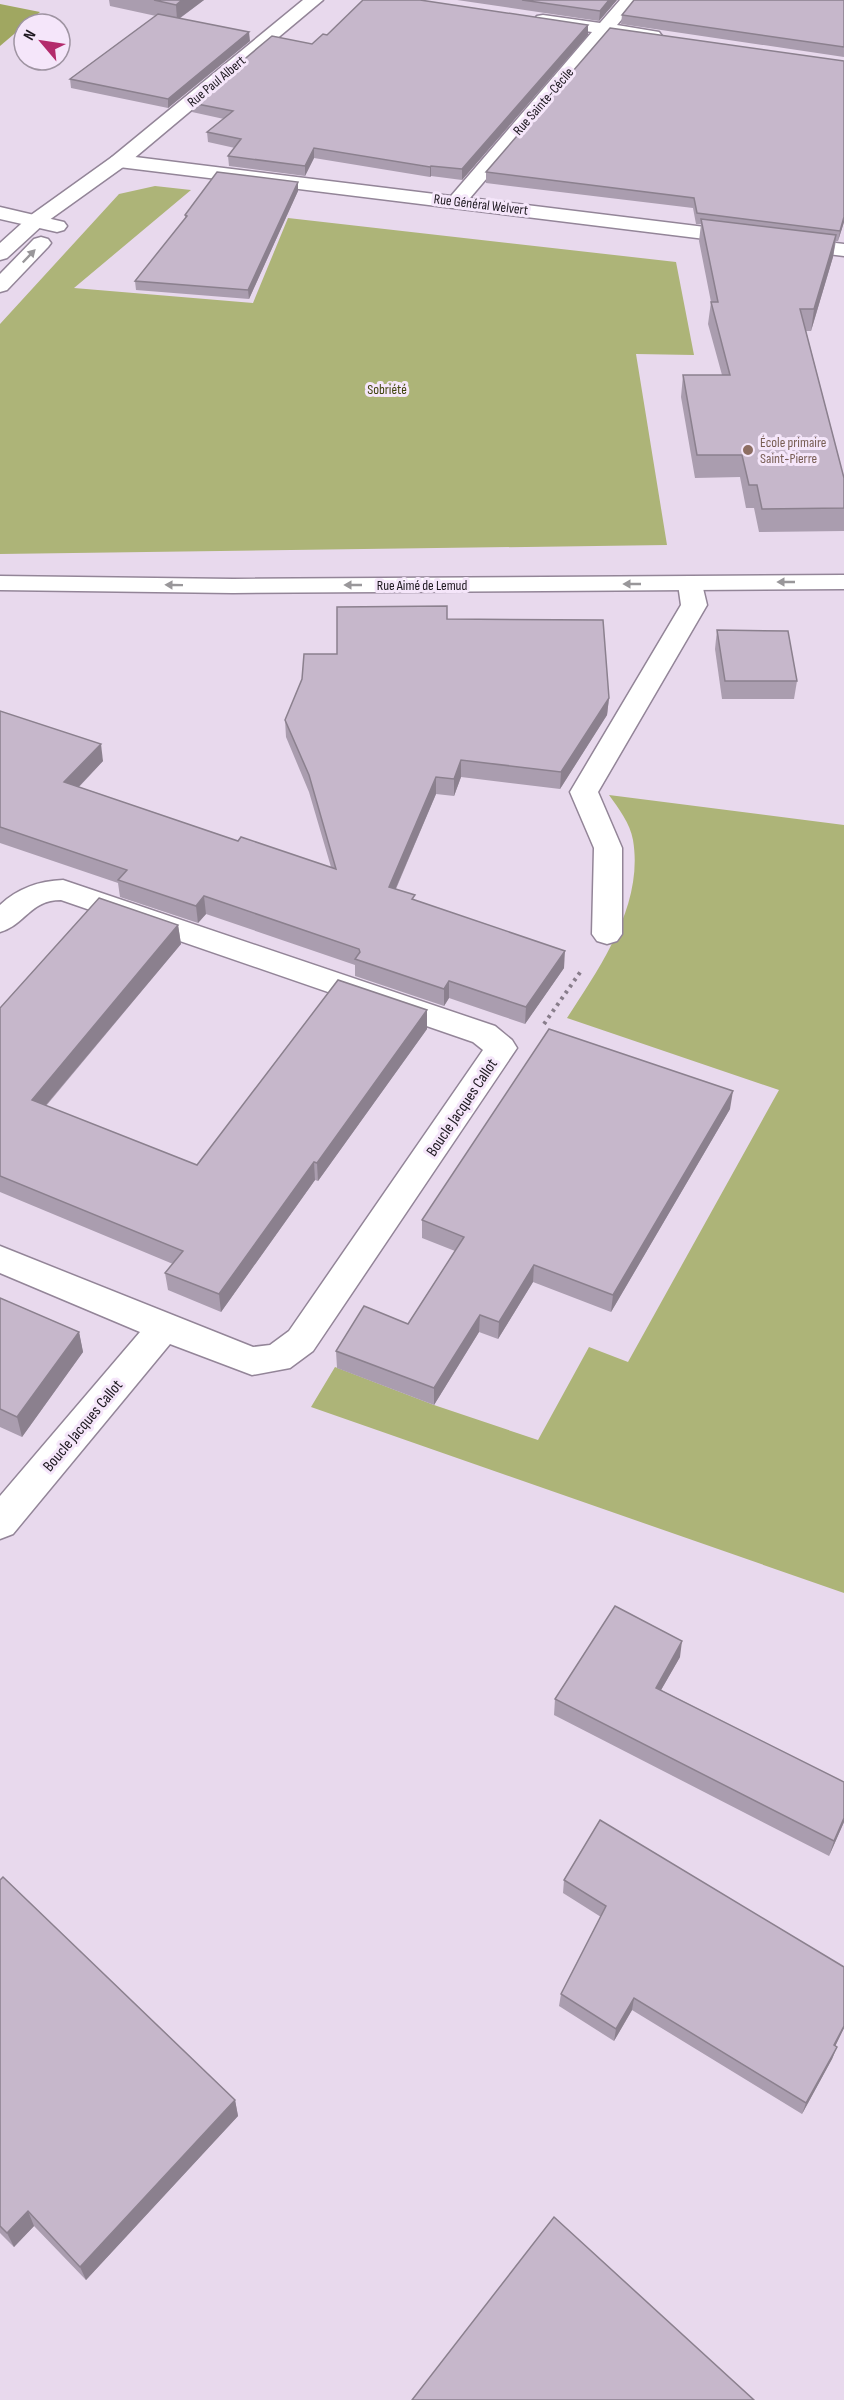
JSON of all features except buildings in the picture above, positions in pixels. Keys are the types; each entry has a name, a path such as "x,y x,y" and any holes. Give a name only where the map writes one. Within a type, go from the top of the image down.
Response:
{"street":[{"name":"Rue Paul Albert","path":"0,254 36,221 119,161 314,0"},
{"name":"Rue Sainte-Cécile","path":"457,201 628,0"},
{"path":"522,17 672,39"},
{"name":"Rue Paul Albert","path":"0,286 119,161"},
{"name":"Rue Général Welvert","path":"119,161 844,250"},
{"path":"0,213 57,226"},
{"name":"Rue Aimé de Lemud","path":"0,583 221,585 844,582"},
{"path":"607,934 608,848 584,792 694,605 690,584"},
{"name":"Boucle Jacques Callot","path":"0,922 29,895 46,890 63,890 484,1035 501,1048 301,1341 278,1358 252,1361 0,1259"},
{"name":"Boucle Jacques Callot","path":"0,1523 164,1327"}],"path":[{"path":"501,1048 536,1034 607,934"}],"green space":[{"path":"0,4 40,12 12,12 12,36 0,46"},
{"name":"Sobriété","path":"155,186 191,190 74,288 253,303 288,218 676,262 694,355 636,354 667,545 0,554 0,324 119,194"},
{"path":"609,795 844,825 844,1593 311,1407 335,1367 434,1405 538,1440 589,1347 628,1362 779,1090 567,1018 593,978 616,934 626,911 632,888 635,864 632,834 624,816"}],"place":[{"name":"École primaire Saint-Pierre","path":"748,450"}]}
